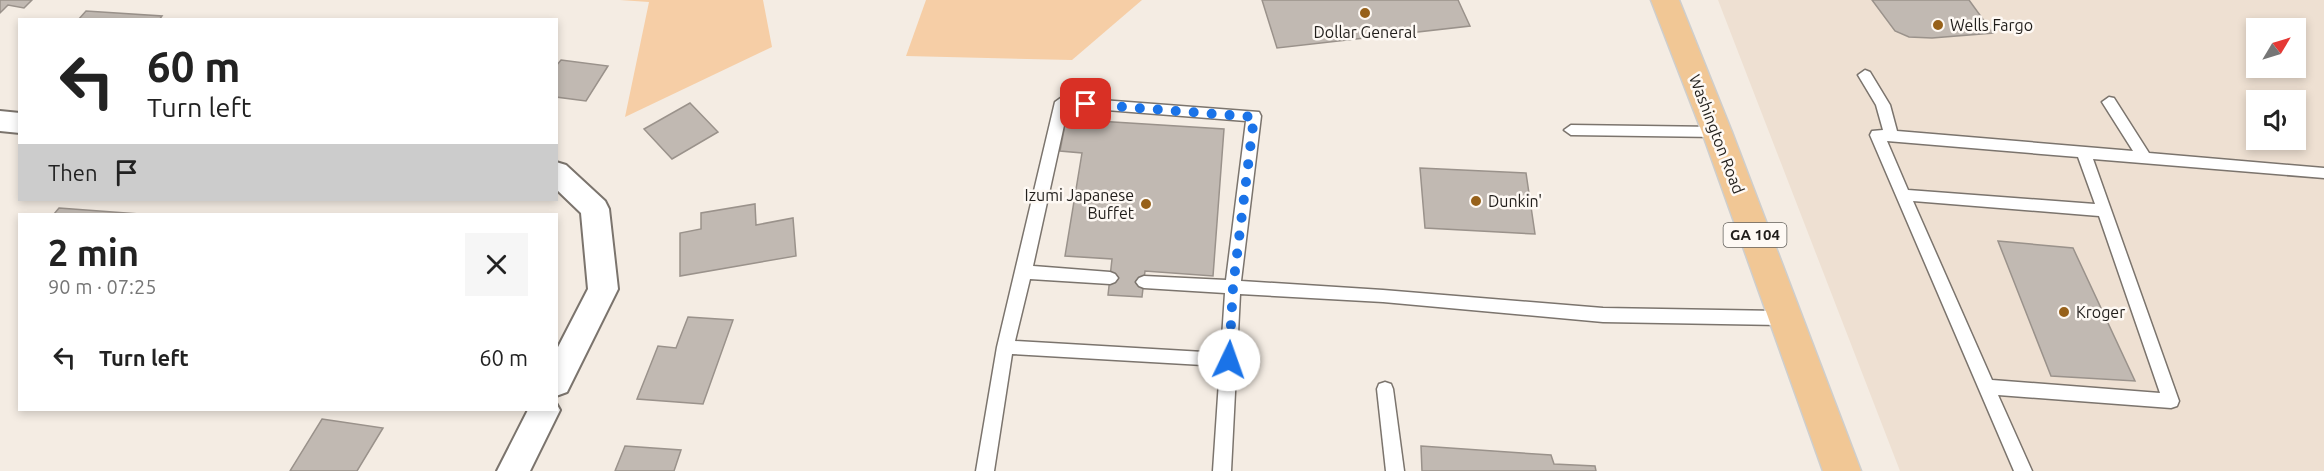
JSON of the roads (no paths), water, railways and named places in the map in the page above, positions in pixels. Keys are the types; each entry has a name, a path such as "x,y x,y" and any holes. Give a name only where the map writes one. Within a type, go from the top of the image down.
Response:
{"main road":[{"name":"Washington Road","path":"1665,0 1717,132 1842,471"}],"street":[{"path":"0,121 18,123"},
{"path":"558,174 595,209 603,289 558,379"},
{"path":"513,471 543,411"}],"lane":[{"path":"1865,75 1883,105 1891,136"},
{"path":"985,471 1005,347 1062,102 1254,117 1233,287 1222,471"},
{"path":"2109,102 2145,158"},
{"path":"1571,130 1717,132"},
{"path":"2023,471 1877,135 2324,173"},
{"path":"1987,387 2171,401 2084,153"},
{"path":"1904,195 2105,211"},
{"path":"1024,272 1110,278"},
{"path":"1144,282 1383,296 1603,315 1786,318"},
{"path":"1005,347 1229,360"},
{"path":"1389,471 1385,389 1395,471"}],"place":[{"name":"Dollar General","path":"1365,13"},
{"name":"Wells Fargo","path":"1938,25"},
{"name":"Dunkin'","path":"1476,201"},
{"name":"Izumi Japanese Buffet","path":"1146,204"},
{"name":"Kroger","path":"2064,312"}]}
